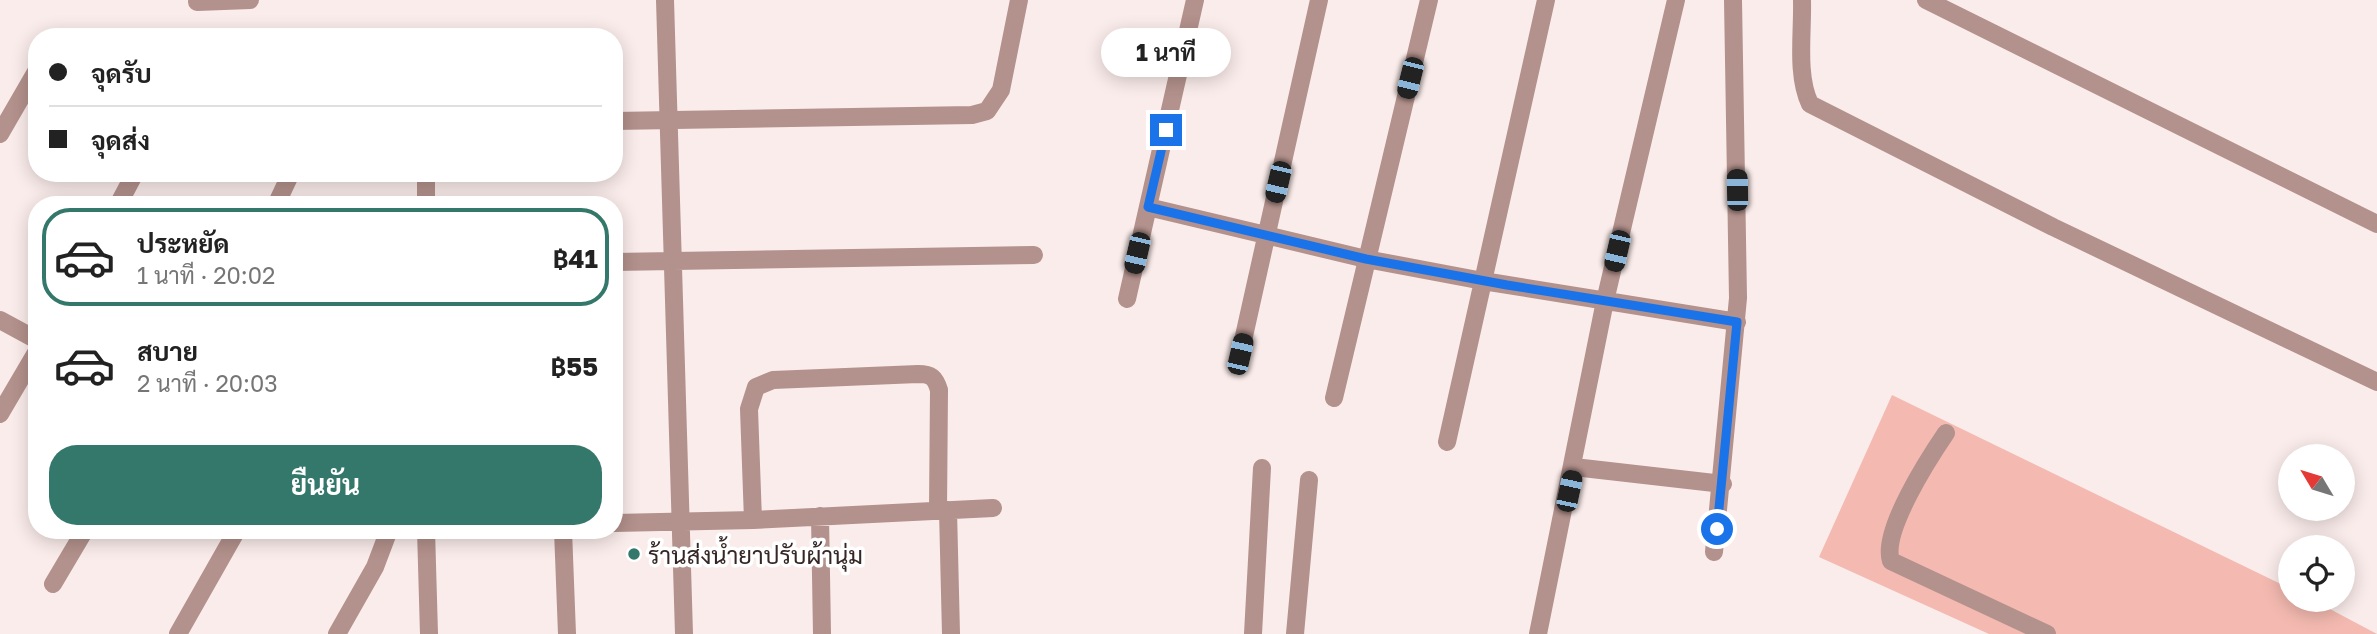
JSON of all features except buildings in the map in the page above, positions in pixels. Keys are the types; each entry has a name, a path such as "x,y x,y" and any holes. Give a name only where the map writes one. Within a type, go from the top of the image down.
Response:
{"street":[{"path":"197,2 250,0"},
{"path":"665,0 684,634"},
{"path":"623,121 972,115 987,111 1000,90 1019,0"},
{"path":"1126,299 1195,0"},
{"path":"1240,354 1319,0"},
{"path":"1334,398 1429,0"},
{"path":"1447,442 1546,0"},
{"path":"1538,634 1574,467 1605,302 1676,0"},
{"path":"1714,552 1723,484 1737,322 1733,0"},
{"path":"1802,0 1805,94 1811,104 2053,228 2377,382"},
{"path":"1926,0 2377,224"},
{"path":"0,134 28,86"},
{"path":"1148,207 1366,259 1605,302 1737,322"},
{"path":"623,262 1034,255"},
{"path":"0,320 28,335"},
{"path":"0,414 28,366"},
{"path":"753,520 751,396 756,387 786,380 929,374 936,379 939,390 951,634"},
{"path":"1945,433 1906,499 1888,551 1891,561 2047,634"},
{"path":"1574,467 1723,484"},
{"path":"1253,634 1262,468"},
{"path":"1295,634 1309,480"},
{"path":"623,523 753,520 993,508"},
{"path":"820,516 822,634"},
{"path":"53,584 80,539"},
{"path":"178,634 232,539"},
{"path":"337,634 375,567 386,539"},
{"path":"426,539 429,634"},
{"path":"564,539 567,634"}],"shaded area":[{"path":"1892,395 2278,583 2278,612 2336,612 2377,634 1989,634 1819,557"}],"place":[{"name":"ร้านส่งน้ำยาปรับผ้านุ่ม","path":"634,554"}],"route":[{"path":"1166,130 1148,207 1366,259 1605,302 1737,322 1717,529"}]}
